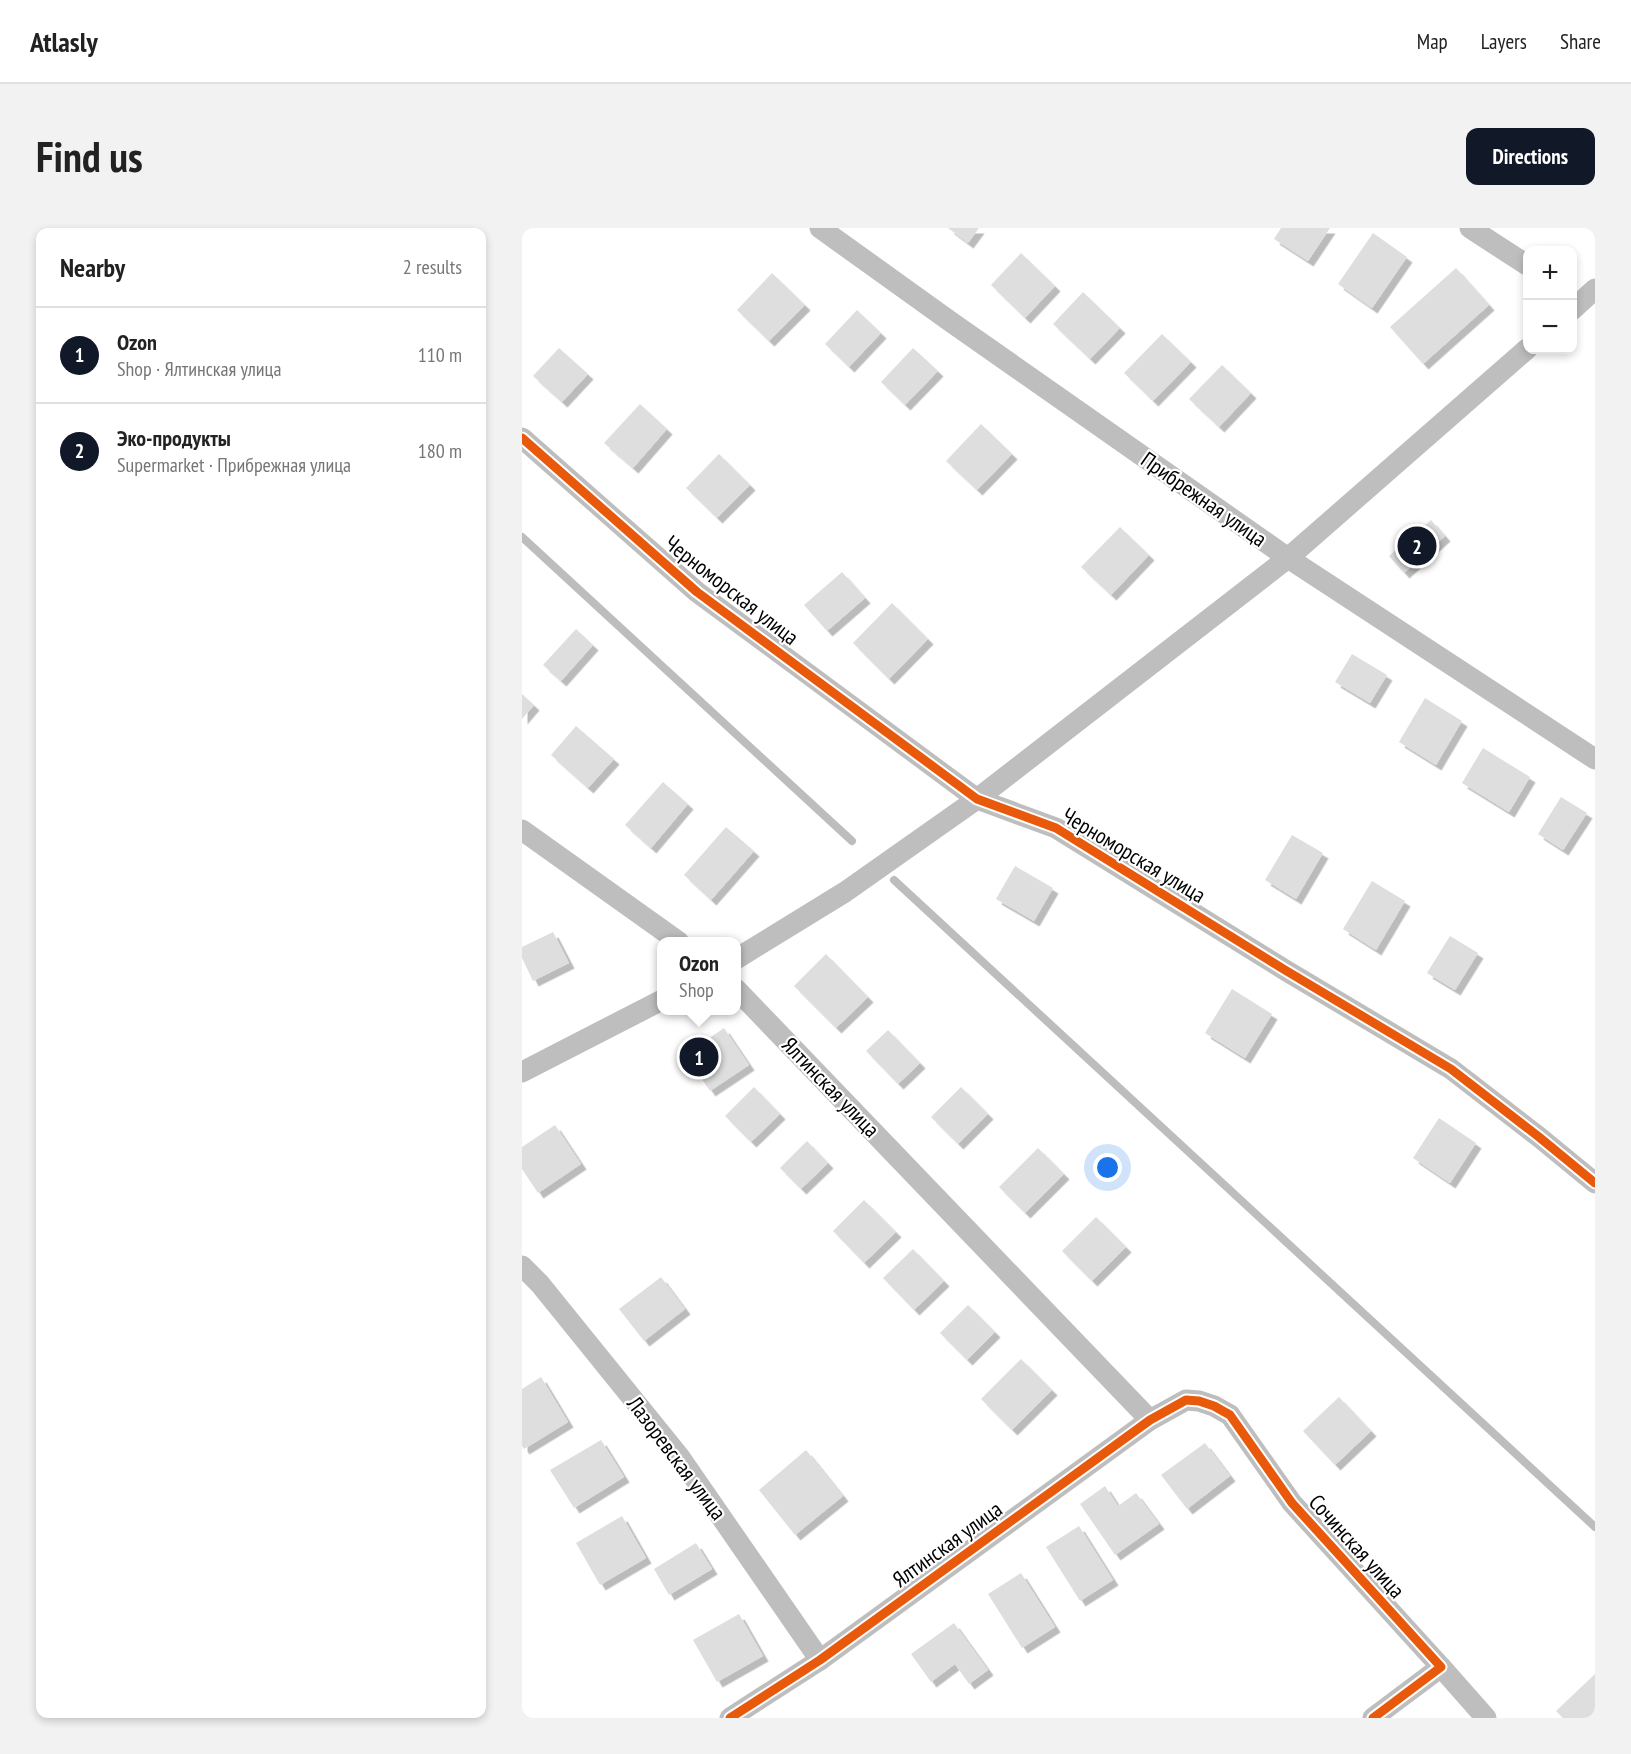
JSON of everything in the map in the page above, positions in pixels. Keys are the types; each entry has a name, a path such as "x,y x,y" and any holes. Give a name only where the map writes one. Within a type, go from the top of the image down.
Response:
{"street":[{"name":"Прибрежная улица","path":"820,228 1288,558 1595,759"},
{"path":"1470,228 1523,261"},
{"path":"741,956 845,892 977,799 1288,558 1523,352"},
{"name":"Черноморская улица","path":"522,438 697,592 977,799 1056,828 1285,970 1451,1069 1595,1183"},
{"path":"522,830 672,937"},
{"name":"Ялтинская улица","path":"741,993 1150,1420"},
{"path":"522,1072 657,1003"},
{"name":"Лазоревская улица","path":"522,1266 540,1284 679,1456 820,1660"},
{"name":"Ялтинская улица","path":"730,1718 820,1660 1150,1420 1186,1400"},
{"name":"Сочинская улица","path":"1186,1400 1214,1406 1230,1415 1292,1503 1486,1718"},
{"path":"1373,1718 1441,1667"}],"building":[{"path":"948,228 979,228 968,243"},
{"path":"1281,228 1330,228 1308,261 1274,239"},
{"path":"1373,233 1407,257 1372,308 1338,284"},
{"path":"1021,253 1055,286 1025,318 991,285"},
{"path":"1456,268 1489,305 1423,364 1390,327"},
{"path":"772,273 805,305 769,341 737,310"},
{"path":"1083,292 1120,328 1090,359 1053,324"},
{"path":"857,310 881,333 849,367 825,344"},
{"path":"1162,334 1191,362 1153,401 1124,373"},
{"path":"559,348 588,374 562,402 533,376"},
{"path":"913,348 938,371 905,405 881,382"},
{"path":"1222,365 1251,393 1219,427 1189,399"},
{"path":"640,404 667,429 633,468 604,443"},
{"path":"981,424 1012,454 977,490 946,461"},
{"path":"719,454 750,485 717,518 686,488"},
{"path":"1431,520 1445,536 1404,573 1389,556"},
{"path":"1120,527 1149,555 1111,595 1081,567"},
{"path":"842,572 865,598 827,631 804,605"},
{"path":"892,603 928,639 889,679 853,643"},
{"path":"576,629 593,645 561,681 543,665"},
{"path":"1352,654 1387,675 1370,703 1335,682"},
{"path":"522,694 534,705 522,719"},
{"path":"1425,698 1462,721 1436,765 1399,742"},
{"path":"576,726 614,759 588,788 551,755"},
{"path":"1483,748 1530,777 1509,812 1462,783"},
{"path":"663,782 688,804 651,848 625,825"},
{"path":"1561,797 1587,813 1563,850 1538,834"},
{"path":"726,827 754,851 711,900 684,875"},
{"path":"1292,835 1323,853 1296,899 1265,880"},
{"path":"1015,866 1053,888 1034,921 996,899"},
{"path":"1372,881 1405,901 1376,950 1343,929"},
{"path":"553,932 569,963 533,981 522,958 522,947"},
{"path":"1450,936 1478,953 1455,990 1427,973"},
{"path":"826,954 868,997 836,1028 794,986"},
{"path":"1232,989 1272,1014 1245,1058 1205,1033"},
{"path":"724,1028 749,1065 710,1091 685,1055"},
{"path":"888,1030 920,1063 898,1084 866,1051"},
{"path":"754,1087 780,1114 751,1142 725,1116"},
{"path":"961,1087 988,1114 958,1144 931,1117"},
{"path":"1439,1118 1476,1143 1450,1183 1413,1158"},
{"path":"555,1125 581,1164 538,1193 522,1169 522,1147"},
{"path":"807,1141 828,1163 801,1189 780,1168"},
{"path":"1038,1148 1064,1174 1025,1213 999,1187"},
{"path":"864,1200 896,1232 864,1263 833,1231"},
{"path":"1096,1217 1126,1247 1092,1281 1062,1251"},
{"path":"913,1249 944,1281 914,1310 883,1278"},
{"path":"661,1277 685,1309 644,1341 619,1309"},
{"path":"968,1305 995,1332 967,1360 940,1333"},
{"path":"1021,1359 1052,1390 1012,1430 981,1399"},
{"path":"541,1377 568,1422 524,1449 522,1446 522,1389"},
{"path":"1339,1397 1371,1431 1335,1465 1303,1431"},
{"path":"601,1440 624,1477 574,1508 550,1470"},
{"path":"1205,1443 1230,1476 1187,1509 1161,1475"},
{"path":"806,1450 843,1496 795,1535 759,1490"},
{"path":"1105,1486 1118,1506 1136,1493 1159,1524 1115,1555 1080,1504"},
{"path":"622,1516 646,1558 600,1585 576,1543"},
{"path":"1079,1526 1113,1580 1080,1601 1046,1547"},
{"path":"696,1543 712,1569 669,1595 654,1569"},
{"path":"1021,1573 1055,1627 1022,1648 988,1594"},
{"path":"739,1614 763,1656 717,1682 693,1640"},
{"path":"954,1623 988,1670 969,1684 955,1664 931,1682 911,1654"},
{"path":"1595,1674 1595,1718 1563,1718 1556,1711"}],"waterway":[{"path":"522,537 852,841"},
{"path":"894,880 1595,1527"}],"cycle path":[{"path":"522,438 697,592 977,799 1056,828 1285,970 1451,1069 1595,1183"},
{"path":"730,1718 820,1660 1150,1420 1186,1400 1214,1406 1230,1415 1292,1503 1441,1667 1373,1718"}],"place":[{"name":"Эко-продукты","path":"1417,546"},
{"name":"Ozon","path":"699,1057"}]}
